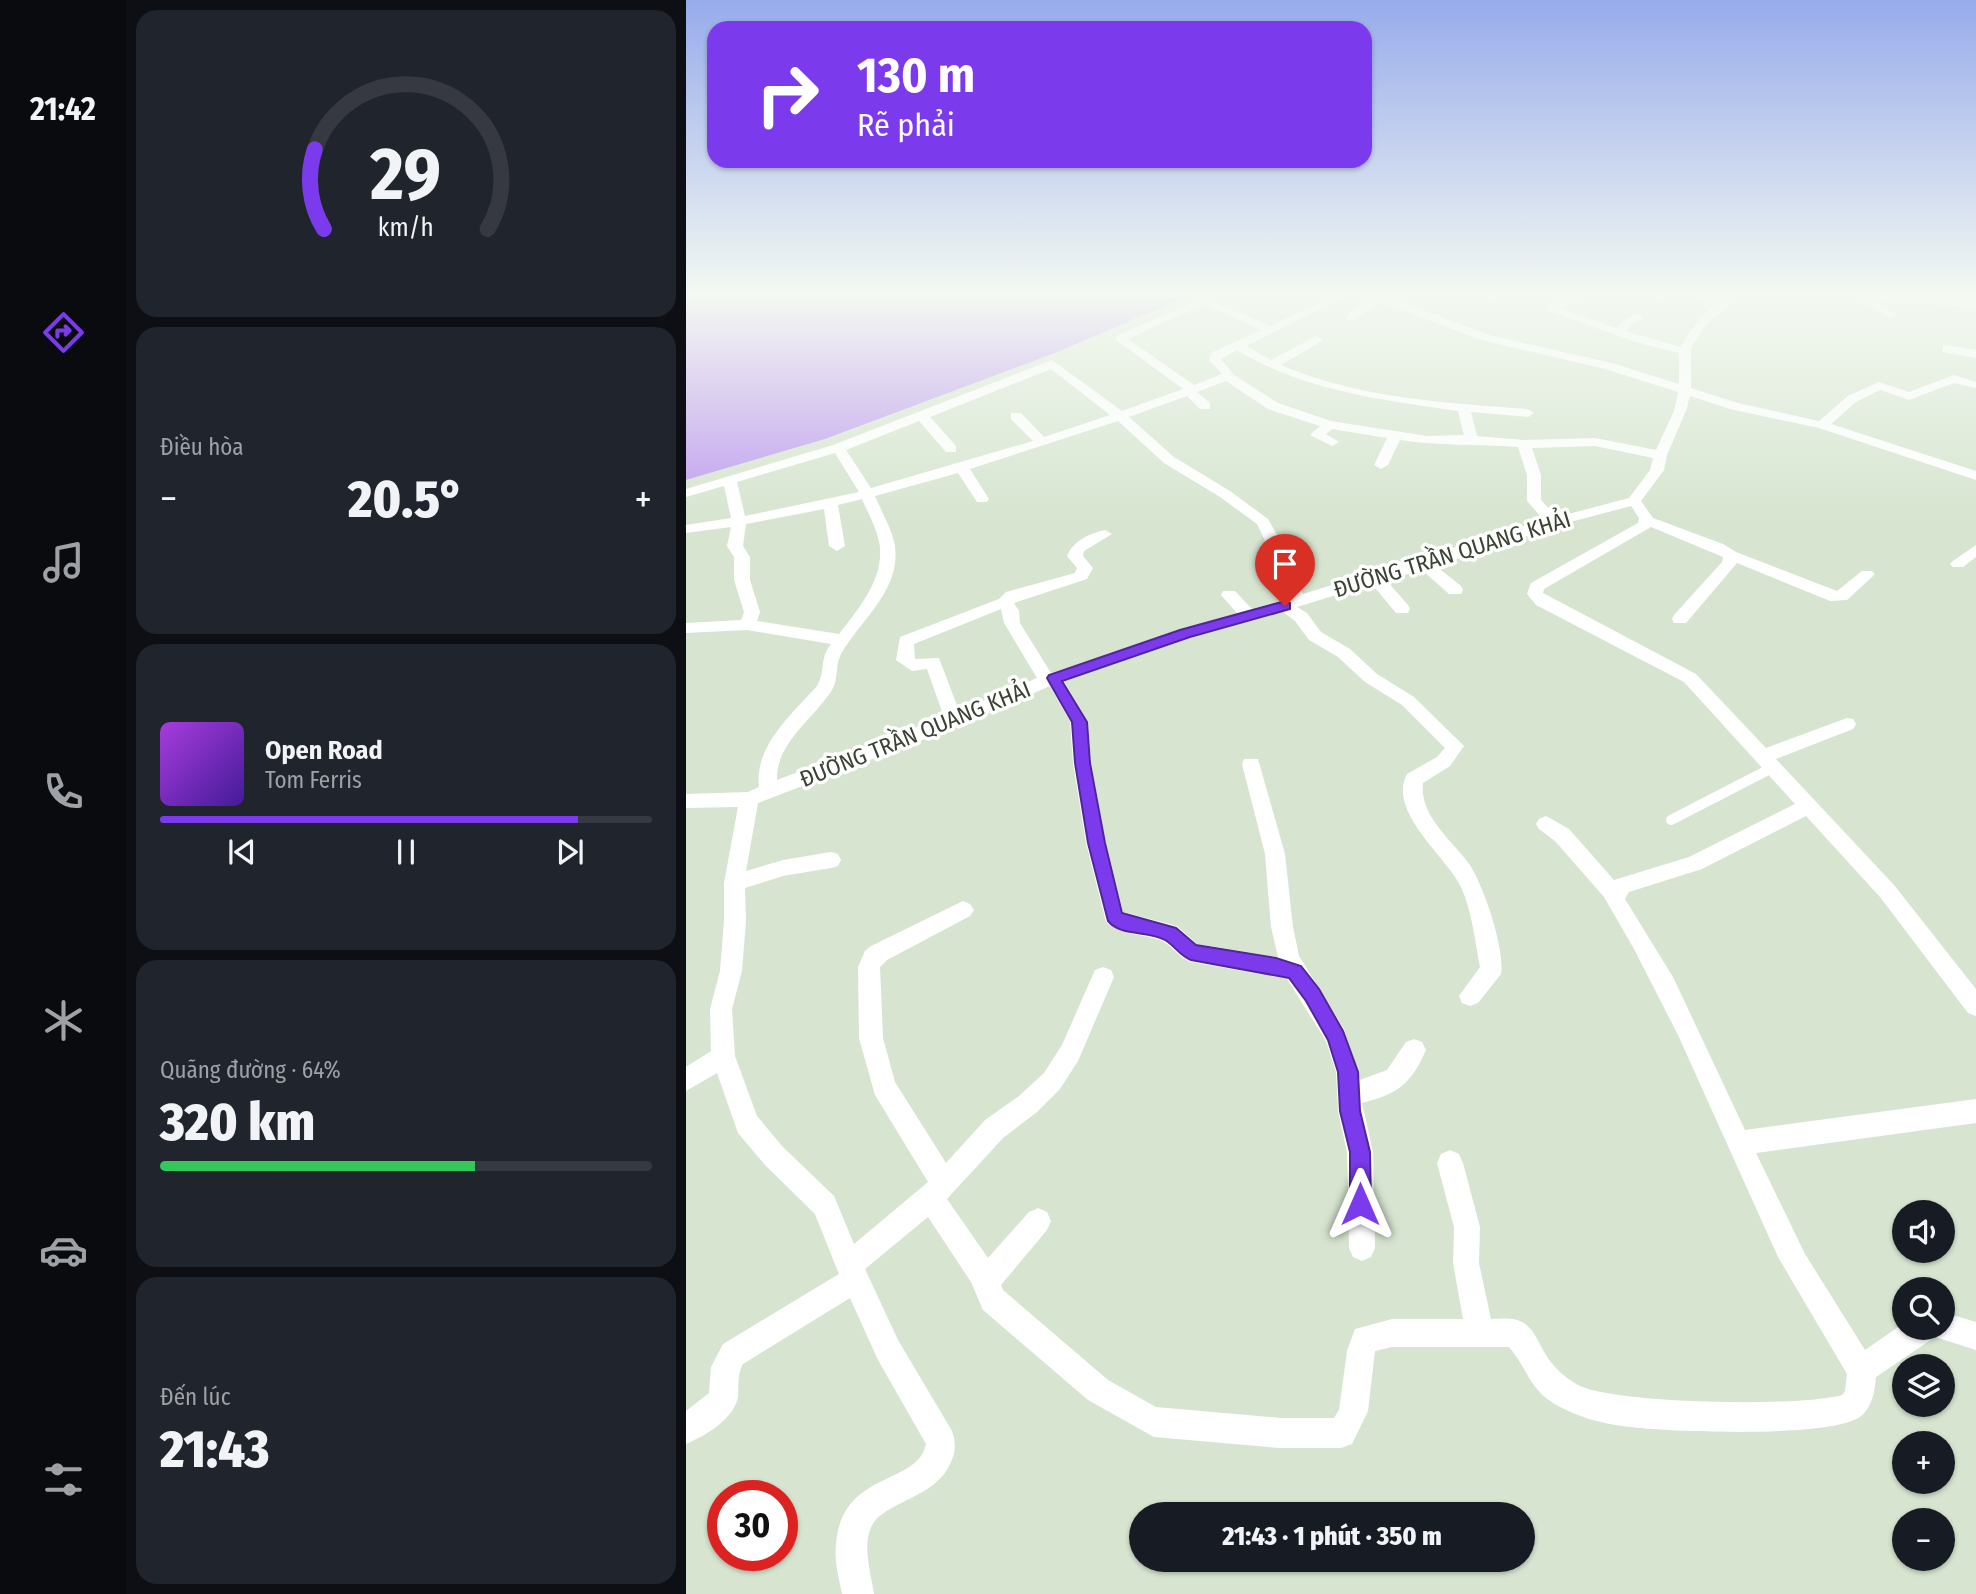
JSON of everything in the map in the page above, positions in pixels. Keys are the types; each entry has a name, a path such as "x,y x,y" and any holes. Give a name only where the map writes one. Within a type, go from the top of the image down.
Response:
{"street":[{"path":"686,493 838,448 1039,369"},
{"path":"1059,369 1120,416 1168,460 1225,494 1263,522 1277,549 1279,565 1292,603 1315,636 1345,653 1371,678 1408,701 1455,746 1445,761 1414,779 1411,797 1418,812 1463,873 1473,892 1491,967 1490,974 1470,996"},
{"path":"1162,369 1190,390 1205,406"},
{"path":"1224,369 1227,376 1273,406 1329,425 1427,440 1471,439 1524,444 1595,442 1660,455"},
{"path":"1282,369 1324,386 1464,408 1528,413"},
{"path":"1599,369 1685,388 1735,406 1822,425 1976,476"},
{"path":"1685,369 1685,388 1680,411 1660,455 1657,470 1634,500 1647,521 1718,547 1731,555 1836,597 1841,596 1867,574"},
{"path":"686,529 830,502 962,468 1120,416 1227,376"},
{"path":"1822,425 1852,399 1879,386 1909,396 1954,379 1972,385"},
{"path":"1464,408 1471,439"},
{"path":"922,416 951,449"},
{"path":"1016,416 1042,442"},
{"path":"1329,425 1317,435 1332,442"},
{"path":"1381,464 1395,436"},
{"path":"1524,444 1534,474 1534,501 1554,522"},
{"path":"1873,459 1888,446"},
{"path":"838,448 867,493 886,540 888,563 874,600 831,656 829,680 823,691 772,755 734,883 735,920 731,971 721,1009 723,1056 747,1124 774,1156 825,1205 888,1350 941,1442 940,1454 929,1471 864,1510 855,1527 851,1543 858,1594"},
{"path":"962,468 982,499"},
{"path":"730,481 739,520 735,546 742,557 743,580 752,612 747,625"},
{"name":"ĐƯỜNG TRẦN QUANG KHẢI","path":"686,801 759,795 955,720 1050,680 1248,615 1634,500"},
{"path":"830,502 837,546"},
{"path":"1647,521 1645,525 1537,586 1535,594 1542,601 1685,674 1888,891 1976,1006"},
{"path":"955,720 949,711 933,662 912,665 904,660 906,641 1004,603 1012,596 1081,576 1084,568 1075,556 1078,549 1082,544 1105,534"},
{"path":"1976,535 1976,541"},
{"path":"1958,564 1976,550"},
{"path":"1680,619 1729,563 1731,555"},
{"path":"1425,564 1441,581 1455,590"},
{"path":"1375,578 1402,609"},
{"path":"1229,595 1248,615"},
{"path":"1004,603 1009,606 1012,623 1079,722 1096,843 1114,916 1119,921 1169,933 1191,953 1276,966 1295,972"},
{"path":"686,628 747,625 843,640"},
{"path":"1766,763 1847,724"},
{"path":"1251,764 1257,796 1276,857 1282,940 1295,972 1312,995 1336,1037 1348,1072 1349,1095 1360,1152 1362,1248"},
{"path":"1614,894 1622,886 1695,863 1807,807"},
{"path":"963,910 873,958 869,967 871,1038 884,1087 939,1176 938,1189 952,1226 993,1300 1098,1390 1154,1422 1280,1433 1341,1433 1354,1414 1359,1363 1365,1339 1392,1333 1514,1333 1525,1341 1535,1364 1551,1385 1579,1400 1620,1410 1652,1414 1814,1413 1845,1410 1853,1405 1860,1393 1861,1370 1788,1249 1715,1084 1659,971 1615,901 1614,894 1562,835 1546,824"},
{"path":"734,883 783,868 831,860"},
{"path":"686,1429 712,1411 723,1399 725,1367 733,1354 853,1272 938,1189 993,1129 1028,1104 1052,1082 1070,1053 1103,977"},
{"path":"1349,1095 1394,1081 1407,1067 1414,1050"},
{"path":"686,1080 723,1056"},
{"path":"1740,1143 1976,1111"},
{"path":"1450,1163 1467,1227 1466,1263 1480,1333"},
{"path":"985,1282 1038,1222"},
{"path":"1955,1330 1976,1336"},
{"path":"1861,1370 1903,1340"}],"lane":[{"path":"1671,820 1766,763"}],"shaded area":[{"path":"686,369 1011,369 825,439 686,480"},
{"path":"1011,369 1976,369 1976,1594 686,1594 686,480 825,439"}],"route":[{"path":"1285,606 1185,634 1054,678 1060,694 1079,722 1096,843 1106,873 1114,916 1119,921 1169,933 1191,953 1276,966 1295,972 1312,995 1336,1037 1348,1072 1350,1111 1360,1152 1360,1204"}]}
